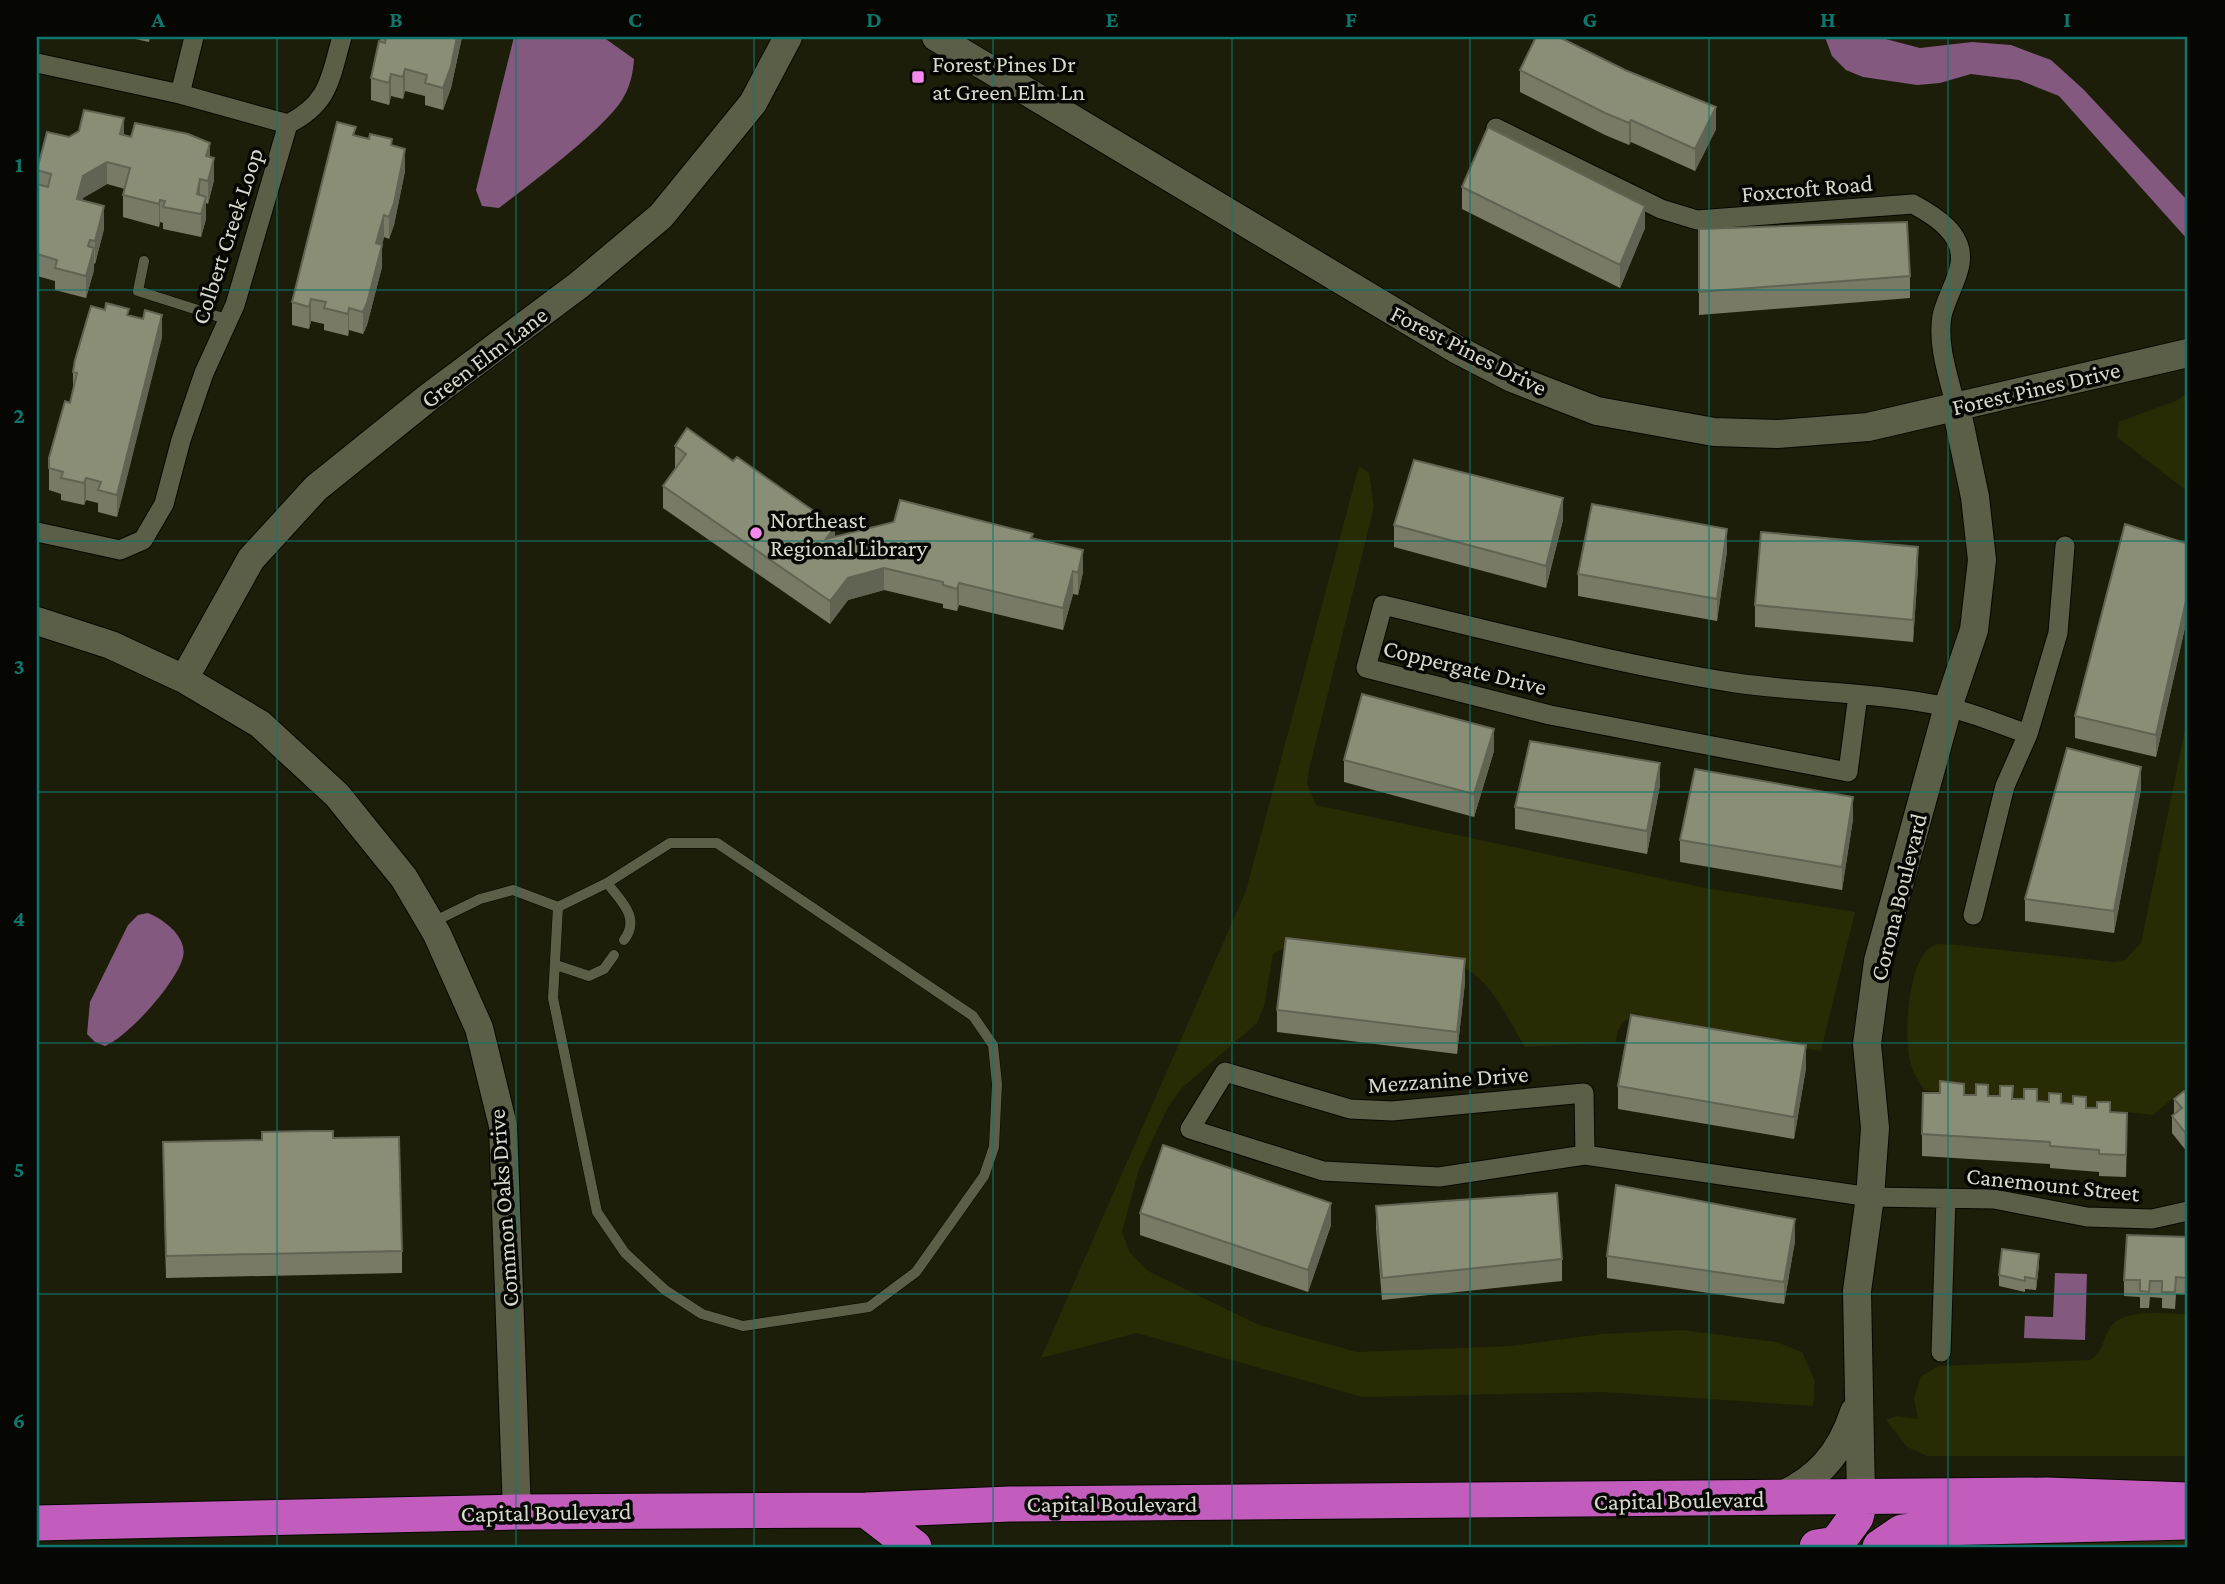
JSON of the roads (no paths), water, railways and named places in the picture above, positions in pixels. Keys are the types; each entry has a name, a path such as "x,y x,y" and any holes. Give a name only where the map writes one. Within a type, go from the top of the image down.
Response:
{"highway":[{"name":"Capital Boulevard","path":"37,1523 517,1512 866,1510 1010,1504 2047,1495 2188,1500"},
{"path":"1817,1547 1836,1544 1856,1517 1861,1497"},
{"path":"866,1510 914,1547"},
{"path":"1880,1547 1902,1532 1935,1528 2188,1522"}],"street":[{"path":"180,94 194,37"},
{"path":"288,124 311,113 326,92 342,37"},
{"name":"Green Elm Lane","path":"184,679 251,559 316,488 429,397 579,285 661,216 753,103 788,37"},
{"name":"Forest Pines Drive","path":"936,37 1456,349 1512,378 1597,411 1714,432 1777,434 1868,427 2180,355"},
{"name":"Colbert Creek Loop","path":"37,63 180,94 288,124 229,320 204,373 181,440 164,504 143,540 120,550 37,532"},
{"name":"Foxcroft Road","path":"1496,128 1661,209 1697,220 1913,204 1939,217 1954,237 1961,262 1942,316 1941,348 1956,407"},
{"name":"Corona Boulevard","path":"1861,1497 1857,1291 1870,1197 1875,1128 1867,1044 1878,961 1948,707 1974,629 1982,560 1973,486 1956,407"},
{"path":"1973,915 2005,786 2028,734 2059,633 2065,546"},
{"name":"Coppergate Drive","path":"1858,695 1848,772 1575,720 1366,668 1383,605 1579,652 1723,680 1858,695 1948,707 2028,734"},
{"name":"Common Oaks Drive","path":"37,621 111,645 184,679 260,723 337,795 404,878 431,923 479,1028 503,1126 517,1512"},
{"name":"Mezzanine Drive","path":"1585,1155 1584,1093 1392,1111 1350,1110 1225,1072 1190,1129 1323,1171 1439,1177 1585,1155 1870,1197"},
{"name":"Canemount Street","path":"1870,1197 1994,1199 2087,1217 2152,1219 2188,1211"},
{"path":"1941,1352 1945,1198"},
{"name":"Corona Boulevard","path":"1776,1498 1803,1483 1837,1452 1846,1436 1859,1396"}],"lane":[{"path":"144,261 138,291 229,320"},
{"path":"431,923 480,899 513,890 558,907 607,883 670,843 717,843 973,1016 993,1045 997,1084 994,1147 984,1176 916,1272 869,1307 743,1326 702,1314 665,1290 625,1253 597,1212 553,998 558,907"},
{"path":"607,883 631,915 631,931 624,940"},
{"path":"556,965 589,976 604,969 614,955"}],"place":[{"name":"Forest Pines Dr at Green Elm Ln","path":"918,77"},
{"name":"Northeast Regional Library","path":"756,533"}]}
